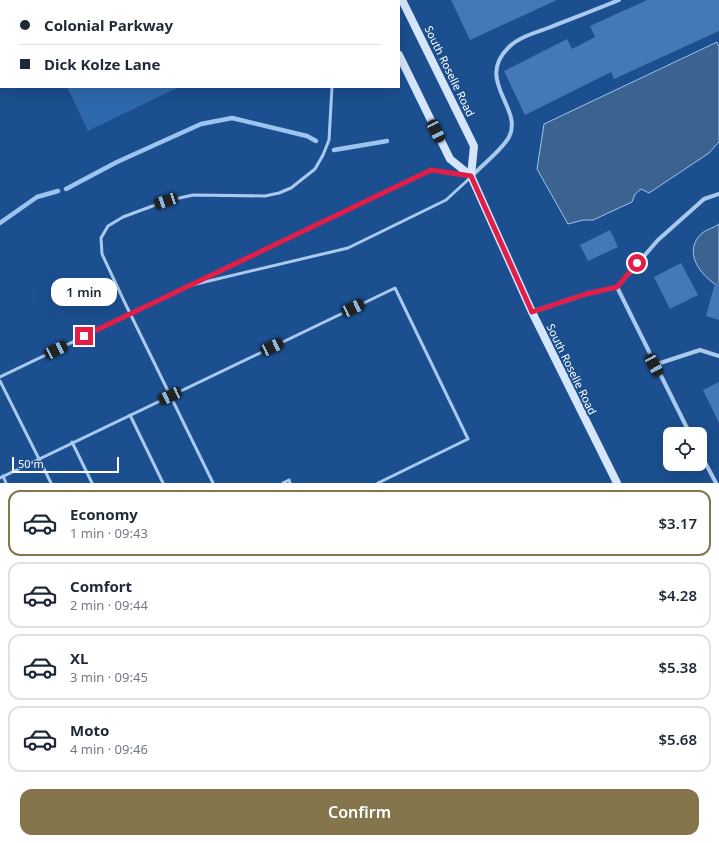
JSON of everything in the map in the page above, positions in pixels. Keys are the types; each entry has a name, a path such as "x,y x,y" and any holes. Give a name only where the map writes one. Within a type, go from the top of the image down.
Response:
{"main road":[{"name":"South Roselle Road","path":"402,0 474,146 471,176"},
{"name":"South Roselle Road","path":"400,57 450,159 471,176 532,312 617,483"}],"street":[{"path":"471,176 509,137 512,122 500,94 496,73 500,58 510,46 526,37 619,0"},
{"path":"532,312 586,294 617,287 658,240 704,199 719,194"},
{"path":"617,287 654,365 686,427"},
{"path":"654,365 700,350 719,356"},
{"path":"707,466 716,483"}],"lane":[{"path":"213,483 102,254 102,238 108,226 140,209 193,195 265,196 279,193 291,188 314,169 324,155 329,140 332,88"},
{"path":"0,377 431,170 471,176"},
{"path":"186,287 348,248 446,200 471,176"},
{"path":"6,483 1,477 395,288 468,439 378,483"},
{"path":"0,381 51,483"},
{"path":"130,415 163,483"},
{"path":"72,442 92,483"},
{"path":"283,483 289,480 290,483"}],"shaded area":[{"path":"717,42 719,47 719,142 709,153 649,193 641,189 635,194 632,202 593,220 583,220 568,224 537,169 544,124"},
{"path":"67,88 177,88 88,131"},
{"path":"719,224 719,287 700,270 696,263 694,248 696,240 702,233"}],"building":[{"path":"451,0 557,0 470,40"},
{"path":"647,0 719,0 719,31 614,79 611,72 525,115 504,71 567,39 572,49 595,37 590,26"},
{"path":"610,230 618,247 588,261 580,245"},
{"path":"681,263 698,295 670,309 654,277"},
{"path":"715,283 719,283 719,320 706,316"},
{"path":"719,382 719,423 703,390"}],"waterway":[{"path":"66,189 117,162 201,124 232,118 307,136 316,141"},
{"path":"334,150 387,141"},
{"path":"0,223 37,197 58,191"}],"route":[{"path":"84,336 431,170 471,176 532,312 586,294 617,287 637,263"}]}
